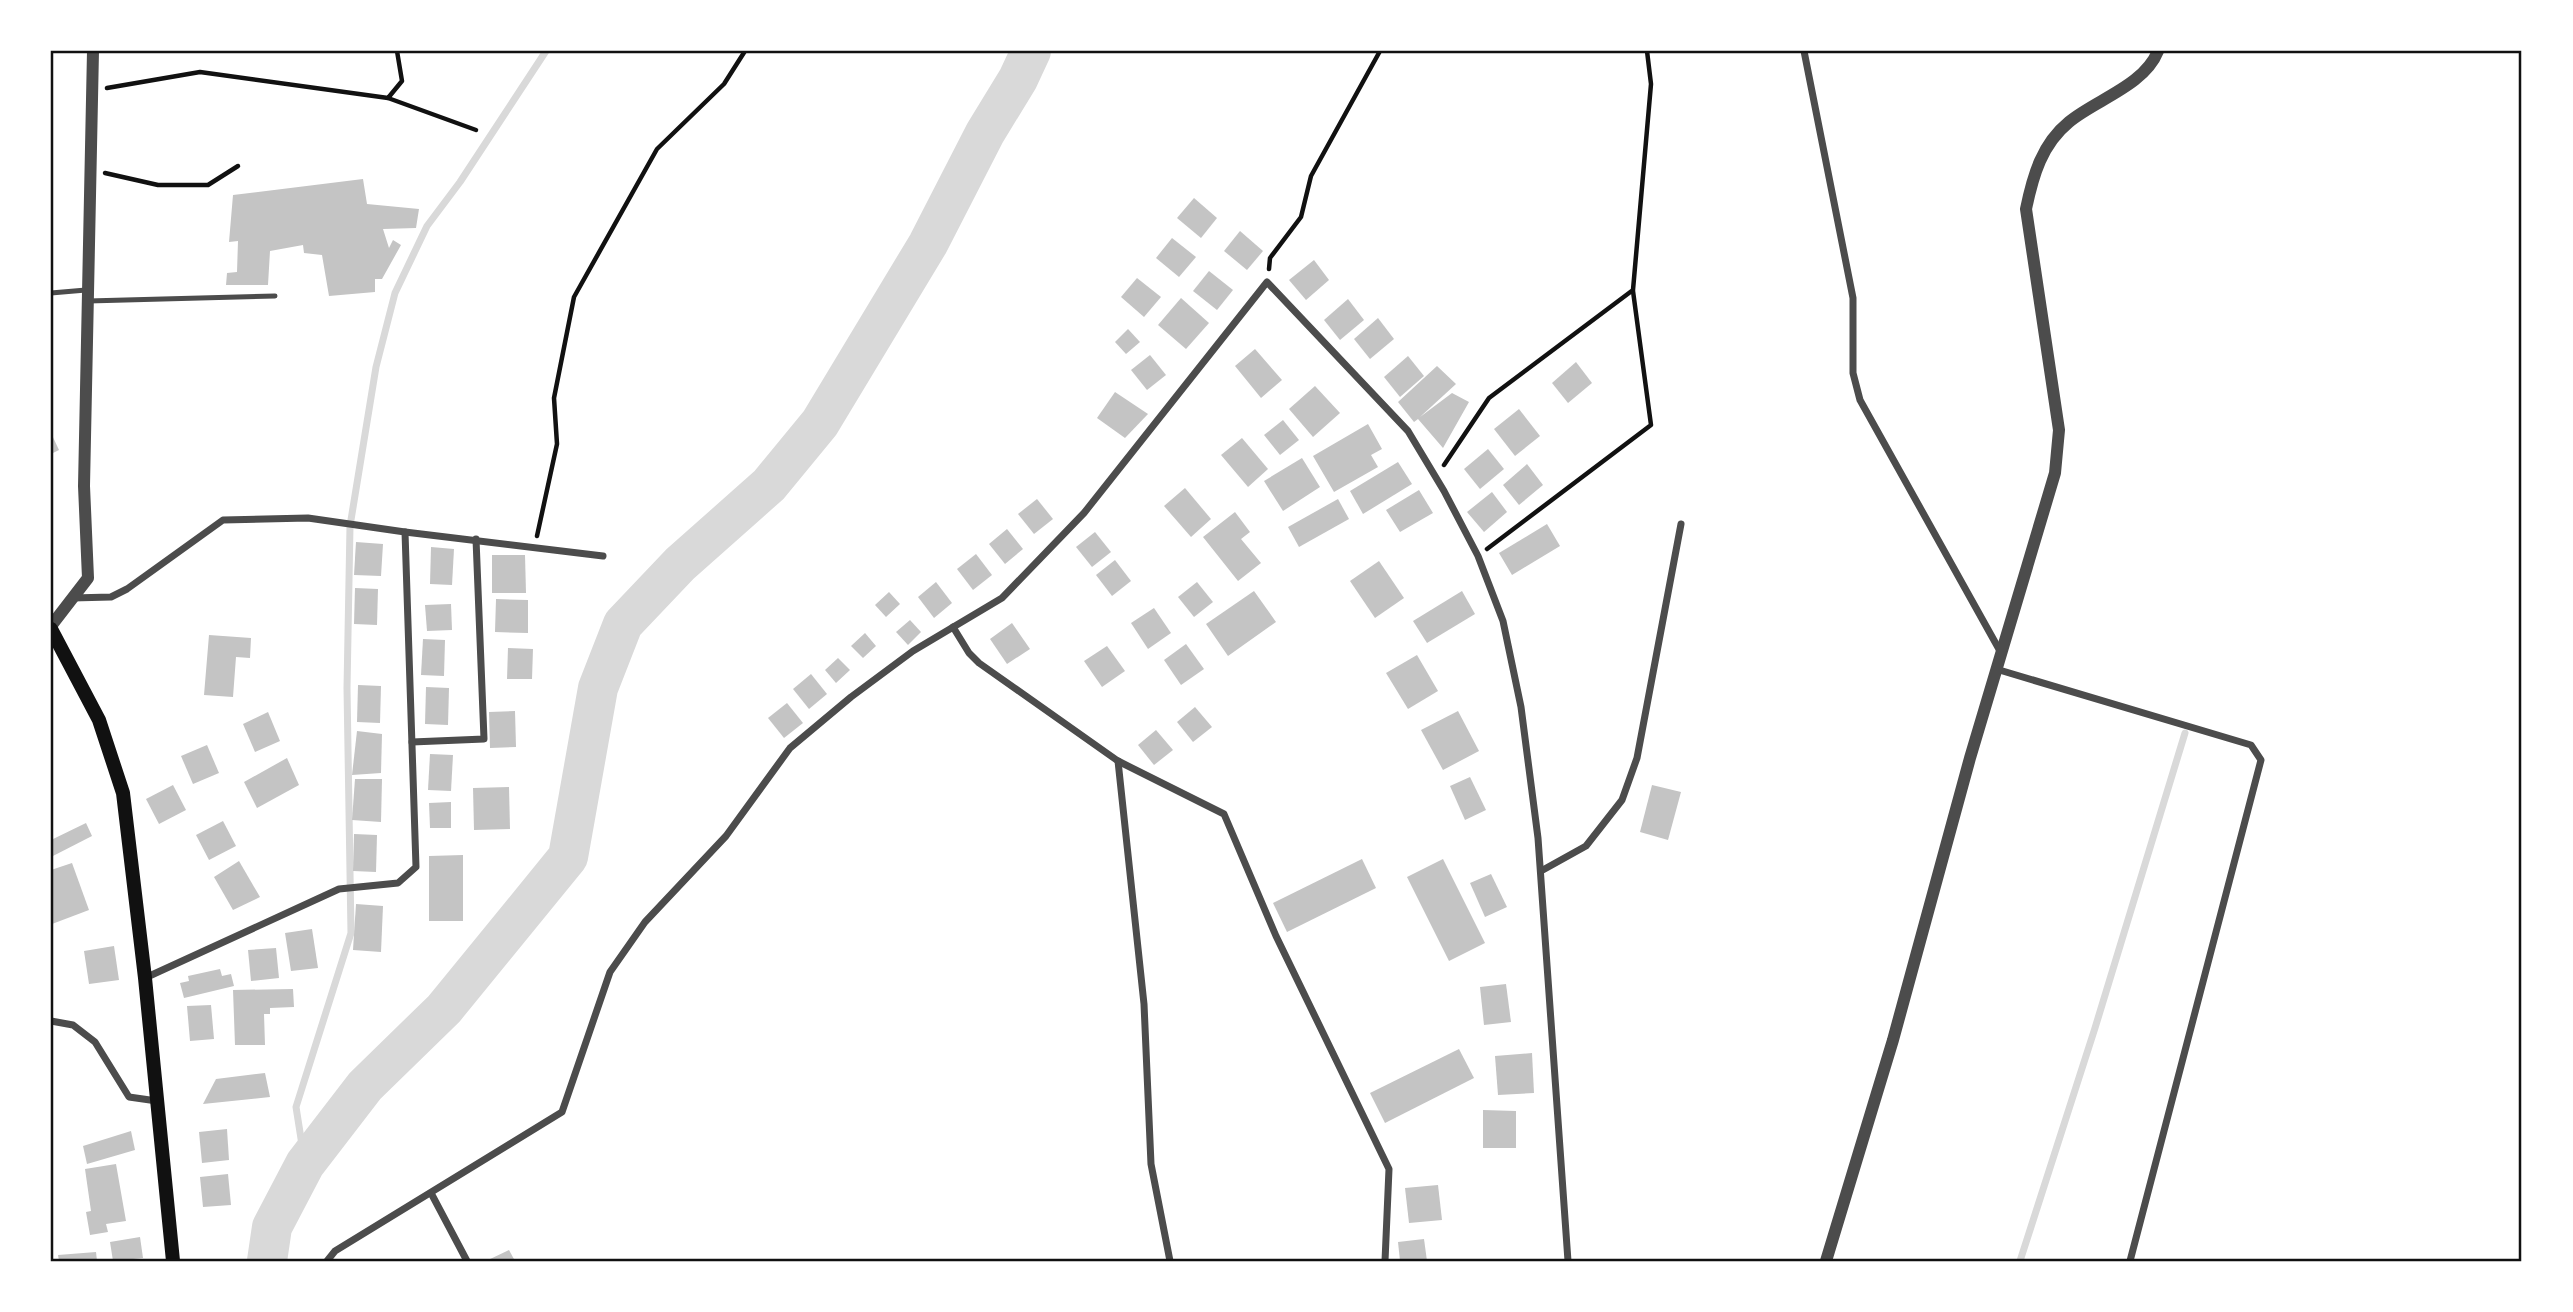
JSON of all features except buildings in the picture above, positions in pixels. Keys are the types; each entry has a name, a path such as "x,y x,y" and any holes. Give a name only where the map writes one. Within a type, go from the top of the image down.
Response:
{"main road":[{"path":"51,627 99,720 123,793 145,978 173,1261"}],"street":[{"path":"51,627 88,578 84,486 93,51"},
{"path":"1804,51 1853,298 1853,373 1860,400 2001,652"},
{"path":"1826,1261 1894,1040 1996,669 2055,473 2059,430 2026,208 2033,176 2047,145 2069,121 2112,97 2140,74 2158,51"},
{"path":"327,1261 335,1251 562,1112 610,972 645,922 726,836 790,748 851,697 913,651 1002,598 1084,513 1267,282 1408,432 1436,477 1478,556 1503,621 1521,707 1541,871 1568,1261"},
{"path":"72,598 111,597 127,589 223,520 308,518 603,556"},
{"path":"1541,871 1586,846 1622,800 1637,758 1681,524"},
{"path":"145,978 339,889 398,883 416,867 405,532"},
{"path":"412,741 484,739 476,539"},
{"path":"953,627 969,653 979,663 1118,761 1224,814 1276,936 1389,1169 1385,1261"},
{"path":"1996,669 2251,745 2260,760 2130,1261"},
{"path":"1118,761 1144,1004 1151,1164 1170,1261"},
{"path":"51,1021 72,1025 95,1042 130,1097 157,1101"},
{"path":"432,1193 467,1261"},
{"path":"335,1251 340,1261"}],"lane":[{"path":"51,293 275,296"}],"path":[{"path":"388,98 402,81 397,51"},
{"path":"534,547 557,444 554,398 574,297 657,149 724,84 745,51"},
{"path":"1267,282 1270,258 1301,217 1311,176 1380,51"},
{"path":"1478,556 1651,425 1633,290 1651,84 1647,51"},
{"path":"92,90 200,72 388,98 476,130"},
{"path":"91,170 158,185 208,185 238,166"},
{"path":"1436,477 1489,398 1633,290"}],"waterway":[{"path":"305,1164 296,1107 351,933 347,688 350,526 376,367 395,293 427,226 460,182 546,51"},
{"path":"267,1261 272,1227 305,1164 365,1086 444,1009 568,857 598,688 623,624 680,564 769,485 820,423 928,244 1031,51"},
{"path":"2020,1261 2185,733"}]}
